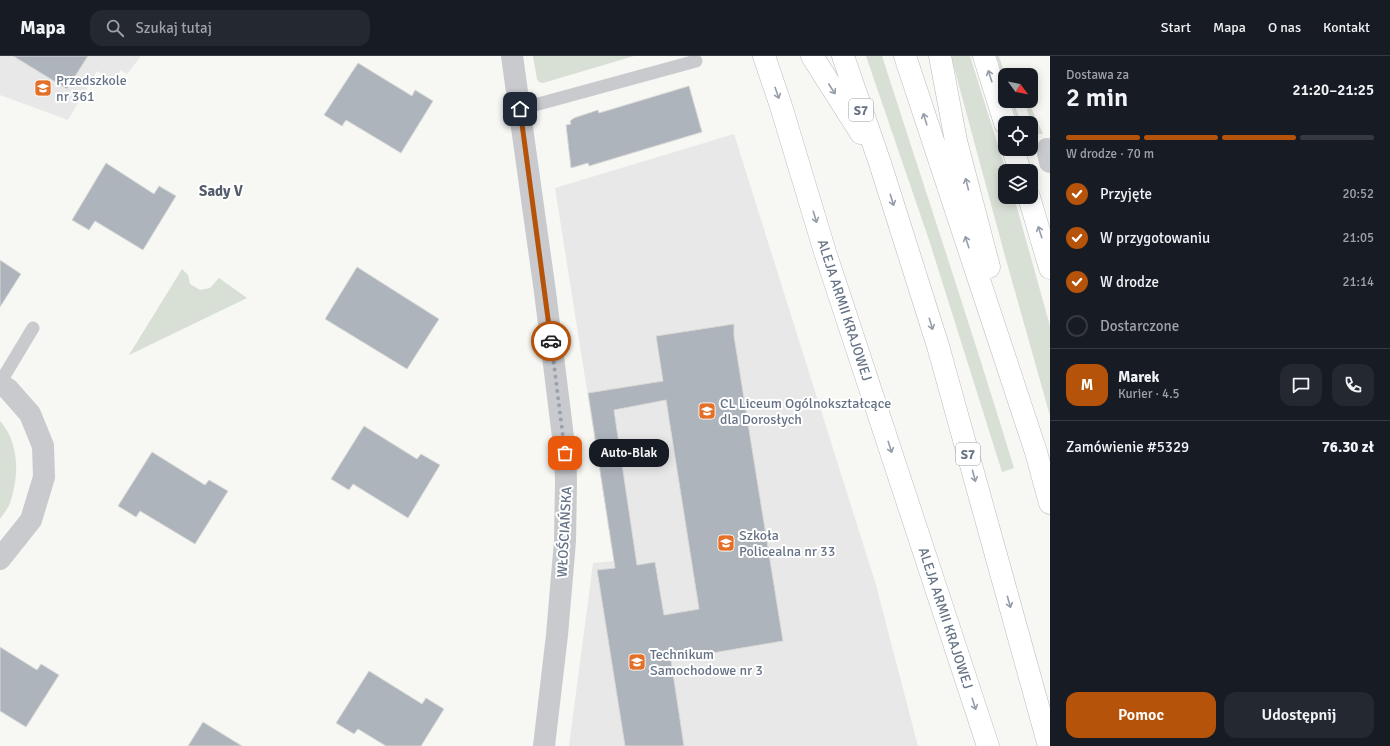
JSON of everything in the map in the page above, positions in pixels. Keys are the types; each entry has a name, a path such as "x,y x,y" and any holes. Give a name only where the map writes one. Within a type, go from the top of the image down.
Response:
{"main road":[{"name":"ALEJA ARMII KRAJOWEJ","path":"764,56 781,106 825,252 988,746"},
{"path":"812,56 880,163"},
{"name":"S7","path":"843,56 880,163 938,346 1049,746"},
{"path":"904,56 1036,452"},
{"path":"940,56 956,141 1050,503"},
{"path":"984,56 1003,116"},
{"path":"1031,204 1050,268"}],"street":[{"name":"WŁOŚCIAŃSKA","path":"512,56 545,292 565,453 565,541 556,643 544,746"},
{"path":"0,384 8,389 30,414 43,446 44,477 32,520 0,559"}],"lane":[{"path":"520,109 696,61"},
{"path":"0,384 33,328"}],"shaded area":[{"name":"Przedszkole nr 361","path":"0,56 141,56 127,74 121,70 113,82 97,71 68,120 0,95"},
{"path":"533,56 634,56 543,83 539,82 537,79"},
{"path":"866,56 882,56 1014,468 1002,472 930,243"},
{"path":"951,56 970,56 998,145 998,156 1001,156 1004,164 998,164 998,204 1016,204 1050,326 1050,416"},
{"path":"996,56 999,56 1003,68 1000,68"},
{"path":"1013,108 1016,108 1018,116 1016,116"},
{"path":"1026,108 1031,108 1035,116 1029,116"},
{"path":"1038,123 1043,134 1038,134"},
{"path":"734,134 876,585 918,746 569,746 593,563 614,561 555,188"},
{"path":"182,269 188,275 190,284 200,290 210,288 219,278 247,298 129,355"},
{"path":"0,421 7,430 11,439 16,460 16,471 10,503 0,519"}],"building":[{"path":"13,56 88,56 67,89"},
{"path":"358,63 412,96 415,90 433,101 401,153 346,120 342,126 324,115"},
{"path":"689,86 702,132 589,166 588,163 571,168 566,125 571,124 570,121 574,118 598,110 599,113"},
{"path":"106,163 154,194 159,186 176,196 143,250 95,221 89,230 72,220"},
{"path":"0,260 21,274 0,307"},
{"path":"357,267 439,319 407,369 325,319"},
{"path":"734,324 734,336 783,641 671,660 684,746 625,746 597,570 615,568 588,393 663,381 656,336","holes":["666,400 699,609 664,615 655,562 637,565 614,410"]},
{"path":"364,426 417,459 421,454 440,465 408,518 353,484 349,490 331,479"},
{"path":"152,452 205,485 209,480 228,491 195,544 140,511 136,517 118,506"},
{"path":"0,647 37,670 41,664 59,675 26,727 0,711"},
{"path":"369,671 422,704 426,698 444,709 421,746 386,746 358,729 354,734 336,723"},
{"path":"203,722 242,746 188,746"}],"way so far":[{"path":"551,341 565,453"}],"place":[{"name":"Przedszkole nr 361","path":"43,88"},
{"name":"CL Liceum Ogólnokształcące dla Dorosłych","path":"707,411"},
{"name":"Auto-Blak","path":"565,453"},
{"name":"Szkoła Policealna nr 33","path":"726,543"},
{"name":"Technikum Samochodowe nr 3","path":"637,662"}],"district":[{"name":"Sady V","path":"221,191"}],"route":[{"path":"520,109 551,341"}]}
